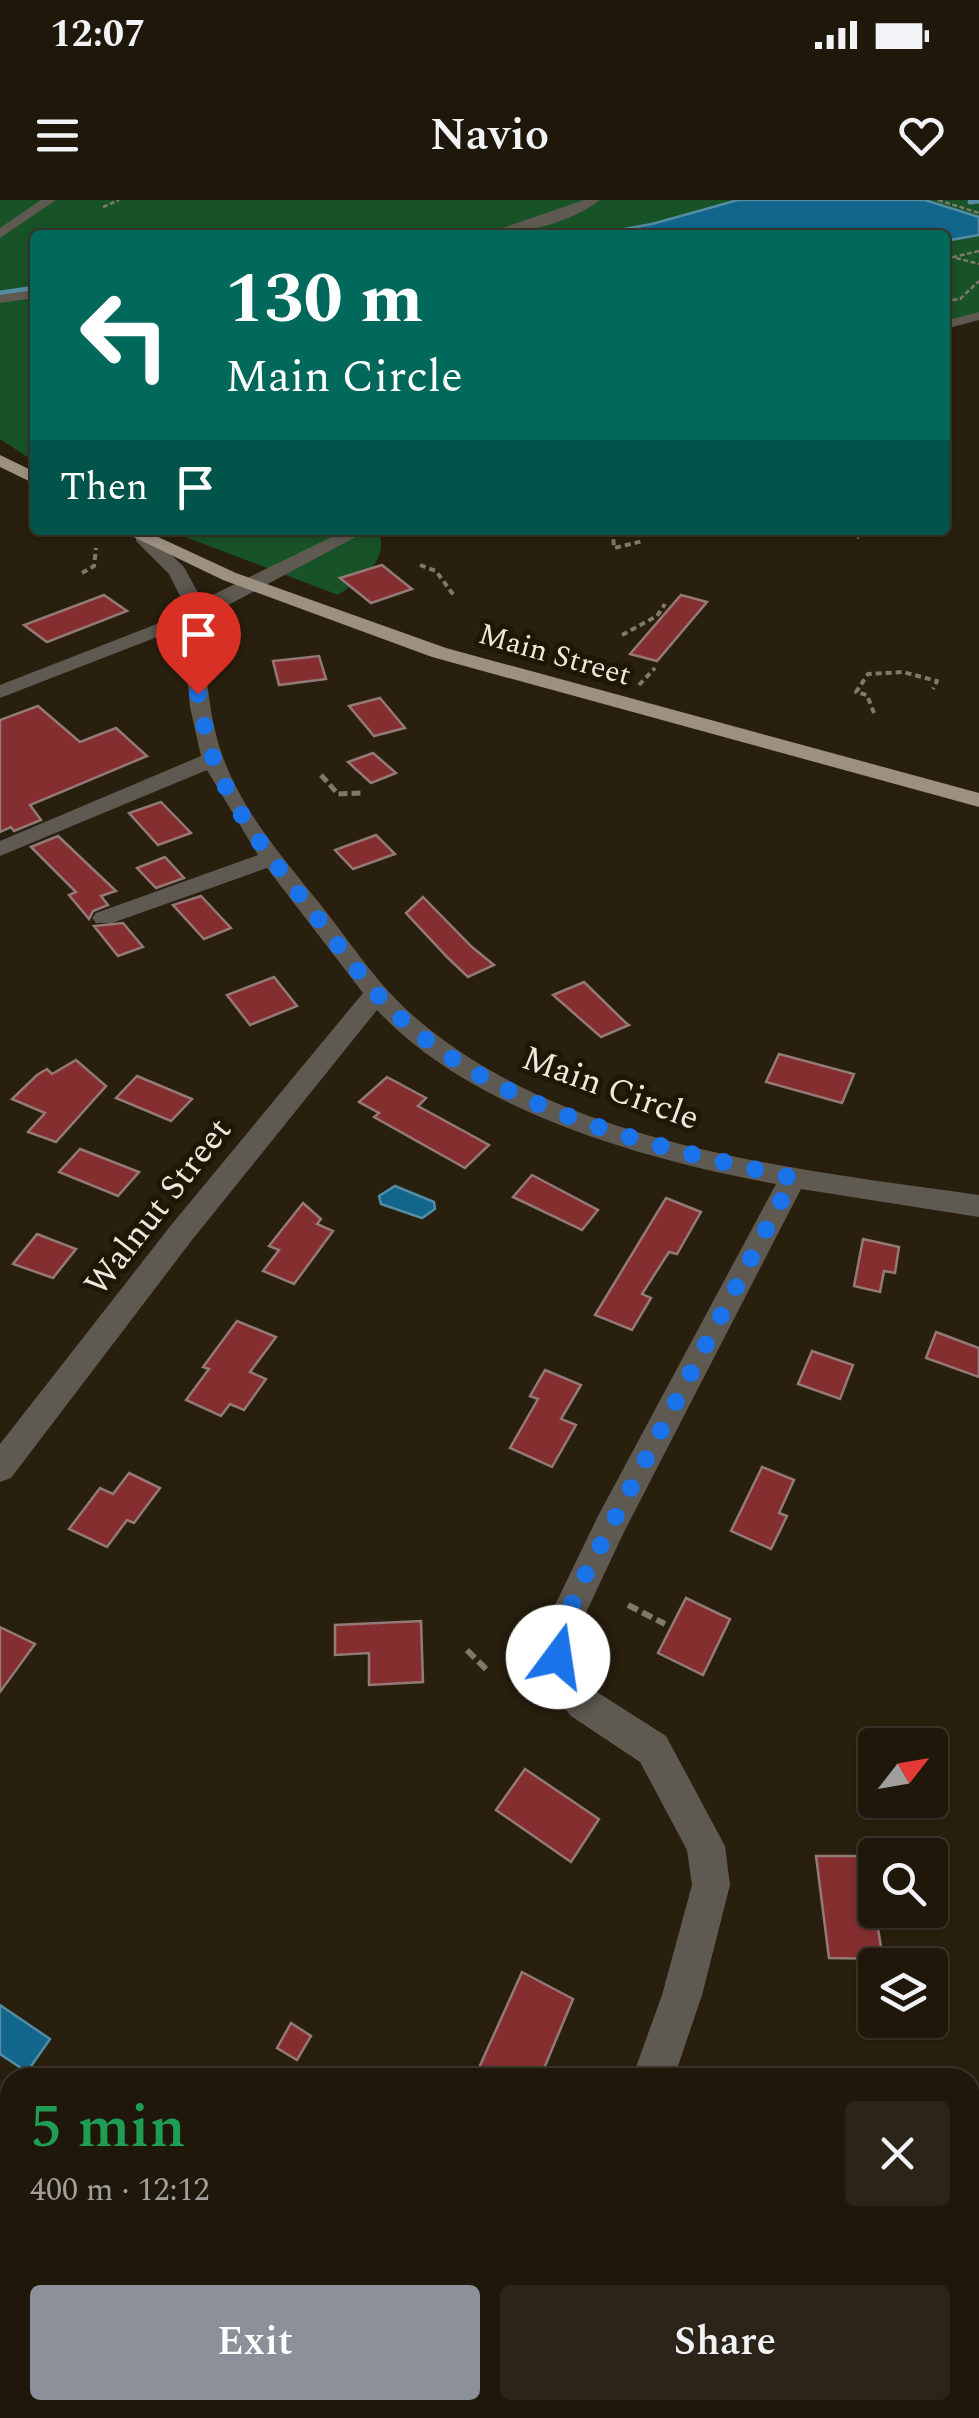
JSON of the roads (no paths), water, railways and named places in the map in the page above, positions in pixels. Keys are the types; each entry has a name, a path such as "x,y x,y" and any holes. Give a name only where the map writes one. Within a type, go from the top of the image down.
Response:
{"main road":[{"path":"0,461 30,476"},
{"name":"Main Street","path":"137,535 250,584 425,648 979,800"}],"street":[{"path":"0,234 50,200"},
{"path":"508,230 562,216 594,200"},
{"path":"0,299 30,295"},
{"path":"950,323 979,316"},
{"path":"950,325 979,336"},
{"name":"Main Circle","path":"136,535 185,582 197,610 192,617 198,694 213,760 272,858 377,993 419,1034 496,1082 549,1109 658,1148 793,1178 979,1206"},
{"path":"0,692 192,617 209,604 349,535"},
{"path":"0,850 213,760"},
{"path":"104,918 272,858"},
{"name":"Walnut Street","path":"0,1468 182,1232 377,993"},
{"path":"656,2068 682,1995 711,1885 706,1846 654,1749 584,1704 564,1679 558,1657 560,1632 582,1581 793,1178"}],"water":[{"path":"738,200 925,200 979,217 979,235 950,240 950,230 619,230"},
{"path":"395,1186 434,1202 435,1209 422,1218 381,1204 379,1196"},
{"path":"0,2005 50,2039 30,2068 21,2068 0,2054"}],"waterway":[{"path":"970,202 979,201"},
{"path":"0,293 30,289"}]}
